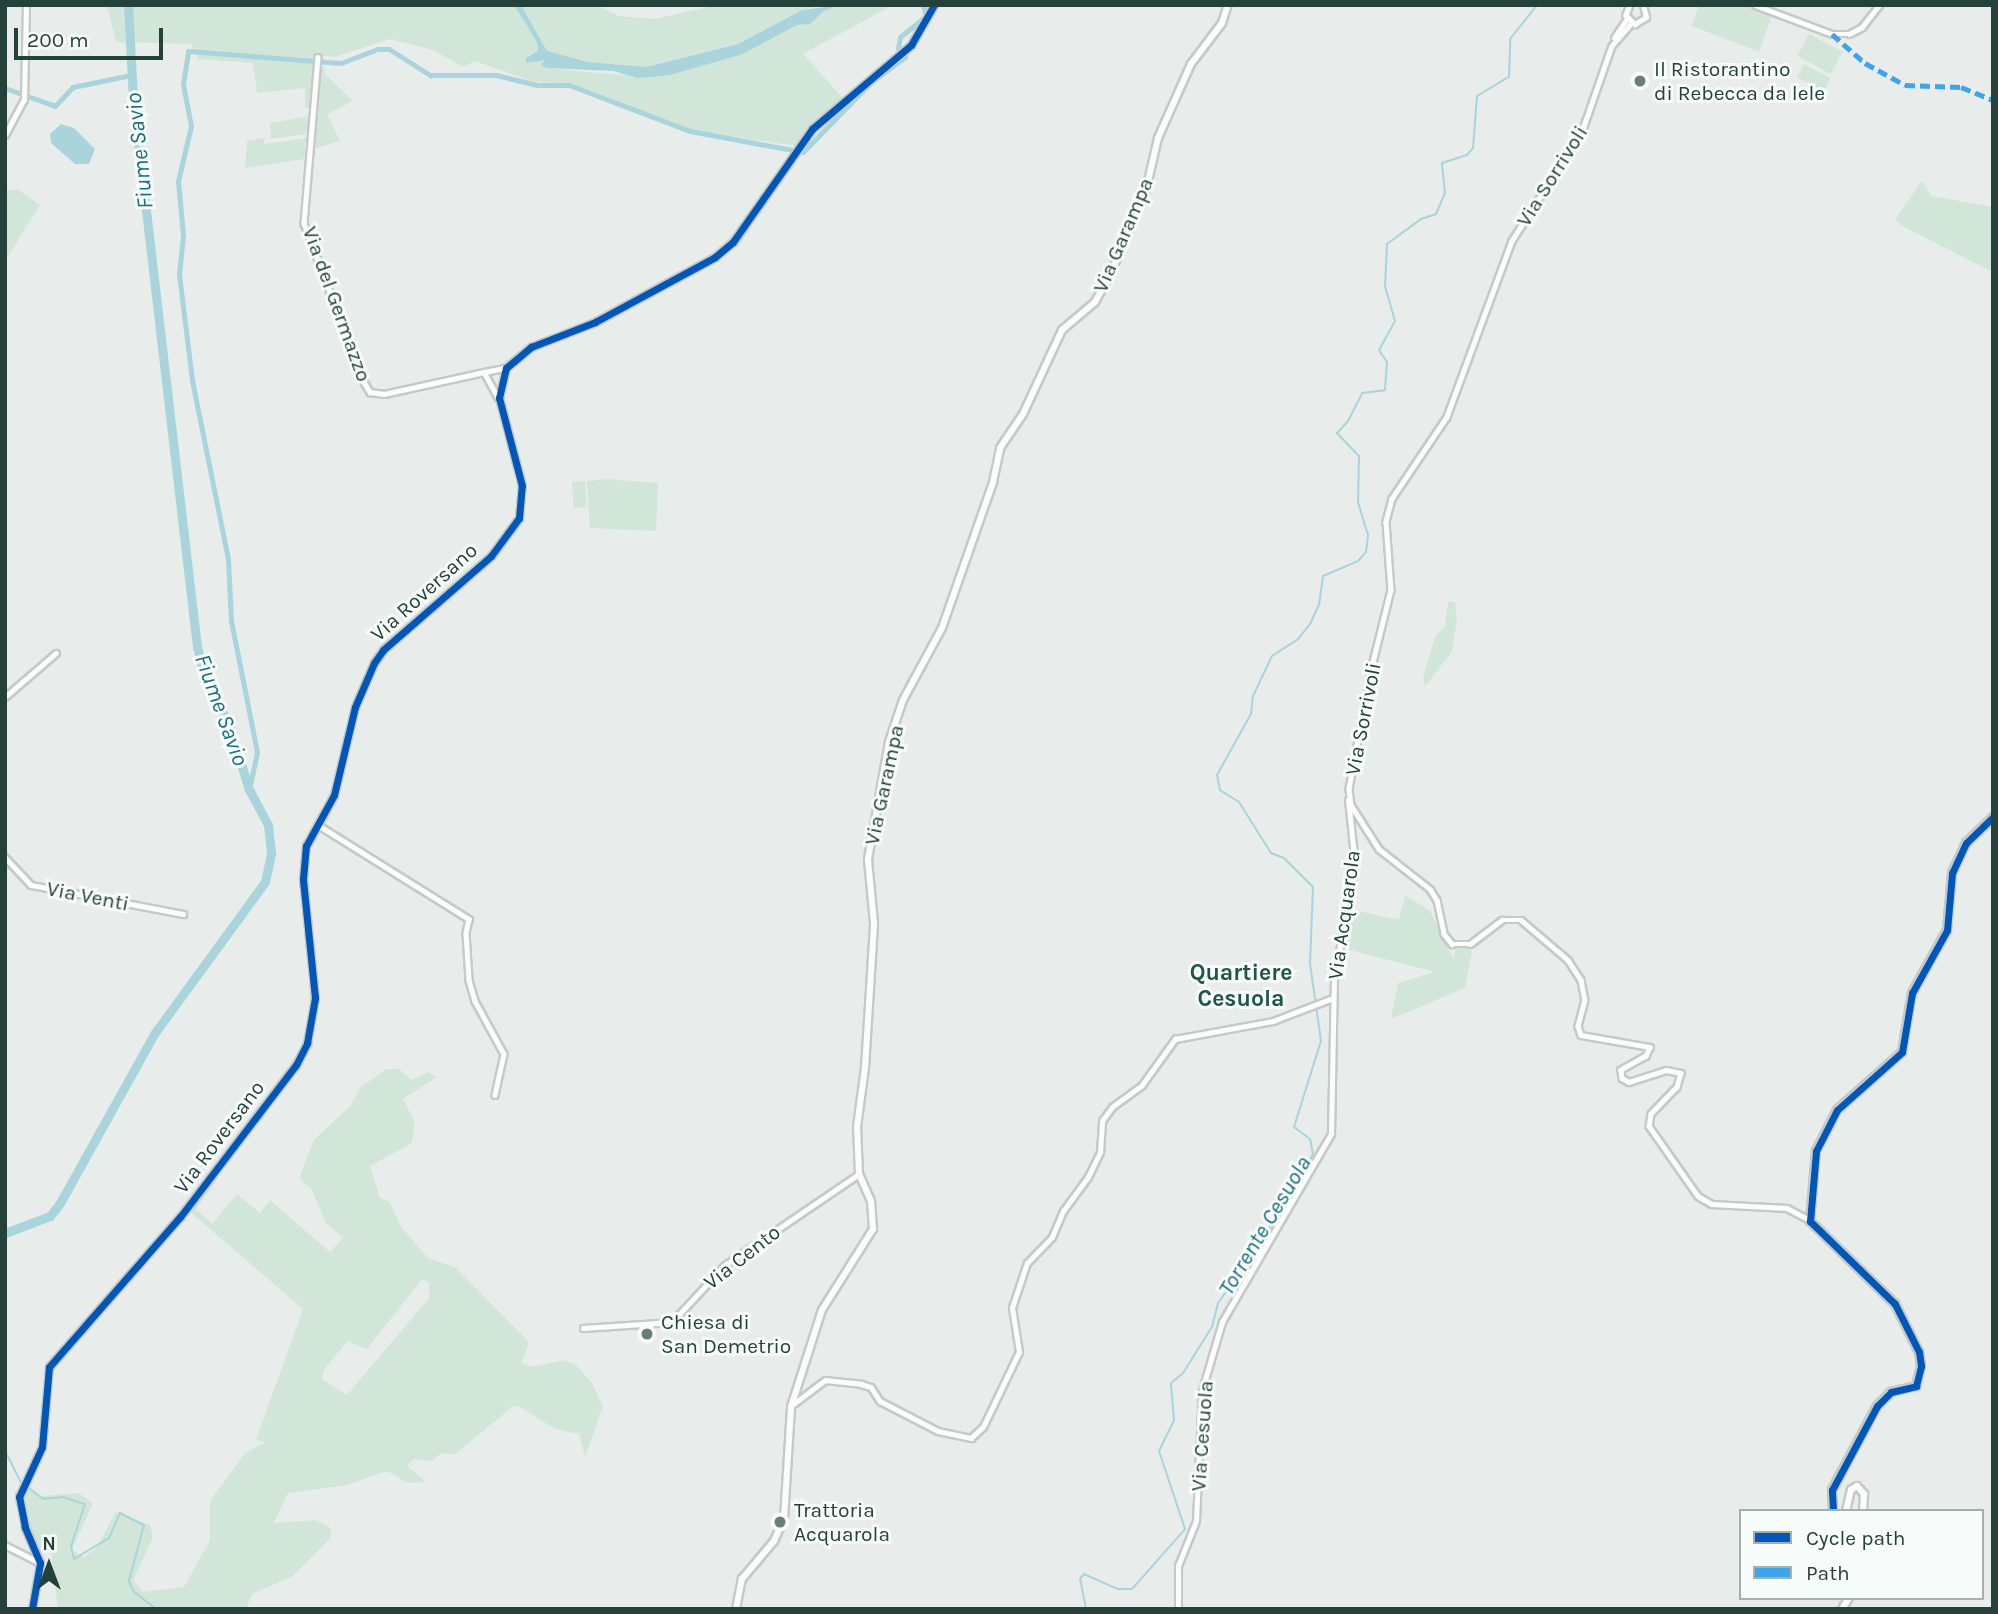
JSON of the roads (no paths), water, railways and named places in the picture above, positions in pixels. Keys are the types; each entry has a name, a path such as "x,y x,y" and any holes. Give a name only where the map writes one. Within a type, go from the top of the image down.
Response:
{"street":[{"path":"5,135 24,100 26,5"},
{"path":"506,368 531,347 595,322 715,257 746,226 794,152 870,76 895,60 911,45 934,5"},
{"name":"Via Garampa","path":"736,1609 743,1579 774,1541 784,1519 791,1406 822,1310 873,1229 871,1200 859,1174 857,1127 874,923 869,859 889,743 904,700 942,628 993,482 1000,448 1023,414 1062,330 1095,302 1110,275 1146,190 1158,138 1191,64 1222,23 1228,5"},
{"path":"1630,5 1630,21"},
{"name":"Via Sorrivoli","path":"1643,5 1644,20 1630,21 1612,46 1582,132 1512,242 1447,417 1388,510 1391,590 1349,789 1357,820 1379,849 1430,889 1437,900 1444,934 1452,944 1470,944 1502,920 1521,920 1568,960 1581,980 1585,1000 1578,1026 1581,1035 1650,1047 1646,1056 1621,1070 1622,1078 1629,1082 1666,1070 1681,1073 1677,1087 1651,1114 1649,1126 1698,1196 1712,1204 1787,1208 1810,1221 1895,1304 1919,1352 1921,1366 1916,1386 1891,1392 1877,1406 1832,1490 1833,1509"},
{"path":"1755,5 1769,8 1832,34 1849,34 1862,27 1879,5"},
{"name":"Via del Germazzo","path":"318,57 304,223 363,382 370,392 384,394 506,368"},
{"name":"Via Roversano","path":"40,1563 25,1527 19,1497 42,1447 49,1367 180,1217 296,1065 307,1043 315,998 303,860 334,795 355,707 383,649 491,556 519,518 523,486 499,398 506,368"},
{"path":"484,372 499,398"},
{"path":"5,697 56,653"},
{"name":"Via Acquarola","path":"791,1406 825,1380 871,1387 880,1401 939,1431 971,1438 983,1427 1019,1352 1012,1308 1027,1263 1052,1237 1063,1211 1088,1177 1100,1152 1102,1121 1112,1107 1142,1085 1175,1039 1273,1021 1333,998 1355,865 1349,789"},
{"path":"1810,1221 1816,1150 1823,1130 1837,1110 1902,1052 1912,993 1947,930 1952,873 1966,842 1993,817"},
{"path":"318,825 469,919 466,933 469,980 475,1000 504,1054 495,1095"},
{"name":"Via Venti","path":"5,857 38,887 183,914"},
{"name":"Via Cesuola","path":"1178,1609 1178,1566 1196,1521 1202,1390 1222,1322 1331,1134 1333,998"},
{"name":"Via Cento","path":"583,1328 671,1322 725,1265 859,1174"},
{"path":"1846,1509 1851,1490 1857,1486 1864,1494 1863,1509"},
{"path":"5,1545 40,1563 32,1609"}],"water":[{"path":"514,5 521,5 547,51 588,62 646,67 738,44 802,10 840,5 824,11 810,24 797,25 743,54 670,75 638,78 613,71 547,68 541,65 545,60 526,63 526,58 538,51 537,42"},
{"path":"61,124 74,128 95,149 89,164 75,164 51,143 50,134"}],"waterway":[{"name":"Fiume Savio","path":"5,1233 50,1216 60,1203 154,1034 265,882 271,853 268,825 249,790 229,724 208,687 197,647 133,99 128,5"},
{"path":"249,790 257,752 231,621 228,559 192,380 179,274 183,235 178,181 191,126 183,84 188,51 341,63 377,49 389,49 430,75 496,75 537,85 569,85 690,131 803,152 870,83 905,57 898,48 900,37 926,16 923,5"},
{"name":"Torrente Cesuola","path":"1086,1609 1080,1579 1084,1574 1118,1589 1132,1589 1185,1529 1159,1451 1174,1420 1171,1383 1183,1373 1212,1327 1218,1303 1257,1249 1313,1154 1310,1139 1294,1127 1321,1041 1310,964 1313,887 1284,858 1271,853 1239,802 1220,790 1217,775 1251,714 1253,696 1272,656 1298,639 1310,624 1319,605 1323,576 1358,561 1366,552 1368,535 1358,503 1359,456 1337,433 1348,421 1362,393 1385,390 1387,362 1379,350 1395,321 1385,287 1387,244 1421,219 1436,214 1445,193 1442,163 1467,155 1473,148 1477,96 1509,77 1510,39 1537,5"},
{"path":"5,88 55,106 73,87 131,75"},
{"path":"5,1451 20,1481"},
{"path":"29,1488 43,1499 63,1497 85,1504 71,1546 74,1559 109,1538 120,1513 144,1525 129,1581 133,1591 156,1609"}],"place":[{"name":"Il Ristorantino di Rebecca da lele","path":"1640,81"},
{"name":"Chiesa di San Demetrio","path":"647,1334"},
{"name":"Trattoria Acquarola","path":"780,1522"}],"district":[{"name":"Quartiere Cesuola","path":"1241,986"}]}
